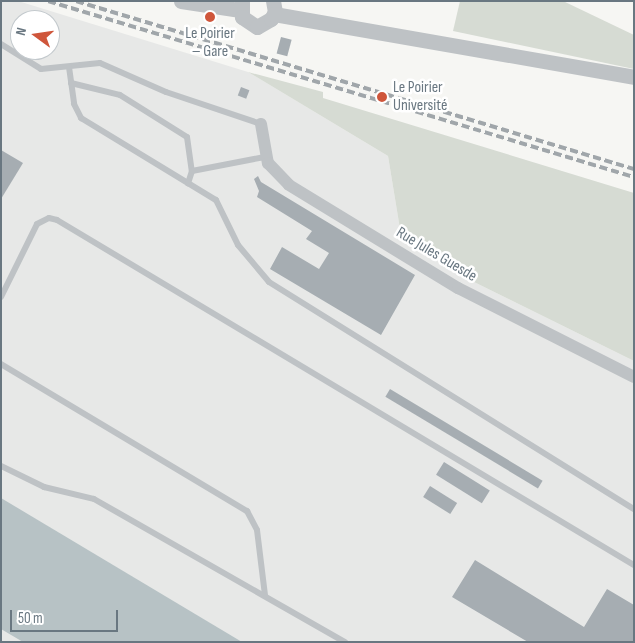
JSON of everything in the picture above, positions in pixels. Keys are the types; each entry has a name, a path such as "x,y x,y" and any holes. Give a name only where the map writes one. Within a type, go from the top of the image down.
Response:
{"street":[{"path":"181,1 241,5 245,22 255,26 268,23 273,8 634,77"},
{"name":"Rue Jules Guesde","path":"261,124 265,157 283,181 451,284 634,377"}],"lane":[{"path":"1,44 41,69 100,63 166,92 261,124"},
{"path":"69,67 74,104 81,118 216,200 238,245 269,282 634,508"},
{"path":"71,83 120,95 187,137 192,171 188,183"},
{"path":"192,171 265,157"},
{"path":"1,297 37,224 49,218 57,220 634,565"},
{"path":"1,364 247,511 258,530 265,595"},
{"path":"1,466 44,487 94,498 345,642"}],"shaded area":[{"path":"1,1 18,1 47,10 10,10 10,60 60,60 60,14 248,72 388,156 400,229 474,282 634,361 634,642 1,642"},
{"path":"460,1 563,1 634,35 634,69 453,31"},
{"path":"248,72 323,92 323,98 634,193 634,361 474,282 400,229 388,156"},
{"path":"1,498 242,642 23,642 1,629"}],"building":[{"path":"281,37 292,40 287,56 277,53"},
{"path":"241,87 249,90 246,99 238,95"},
{"path":"1,150 23,163 1,199"},
{"path":"258,176 261,182 415,275 381,335 270,269 282,247 319,269 329,253 306,239 312,231 257,197 259,191 254,179"},
{"path":"390,389 543,481 538,488 385,397"},
{"path":"444,462 490,491 482,503 436,475"},
{"path":"430,486 457,503 450,514 423,497"},
{"path":"475,560 584,627 607,589 634,605 634,642 528,642 452,597"}],"railway":[{"path":"48,1 634,177"},
{"path":"76,1 634,169"}],"place":[{"name":"Le Poirier – Gare","path":"210,17"},
{"name":"Le Poirier Université","path":"382,97"}]}
